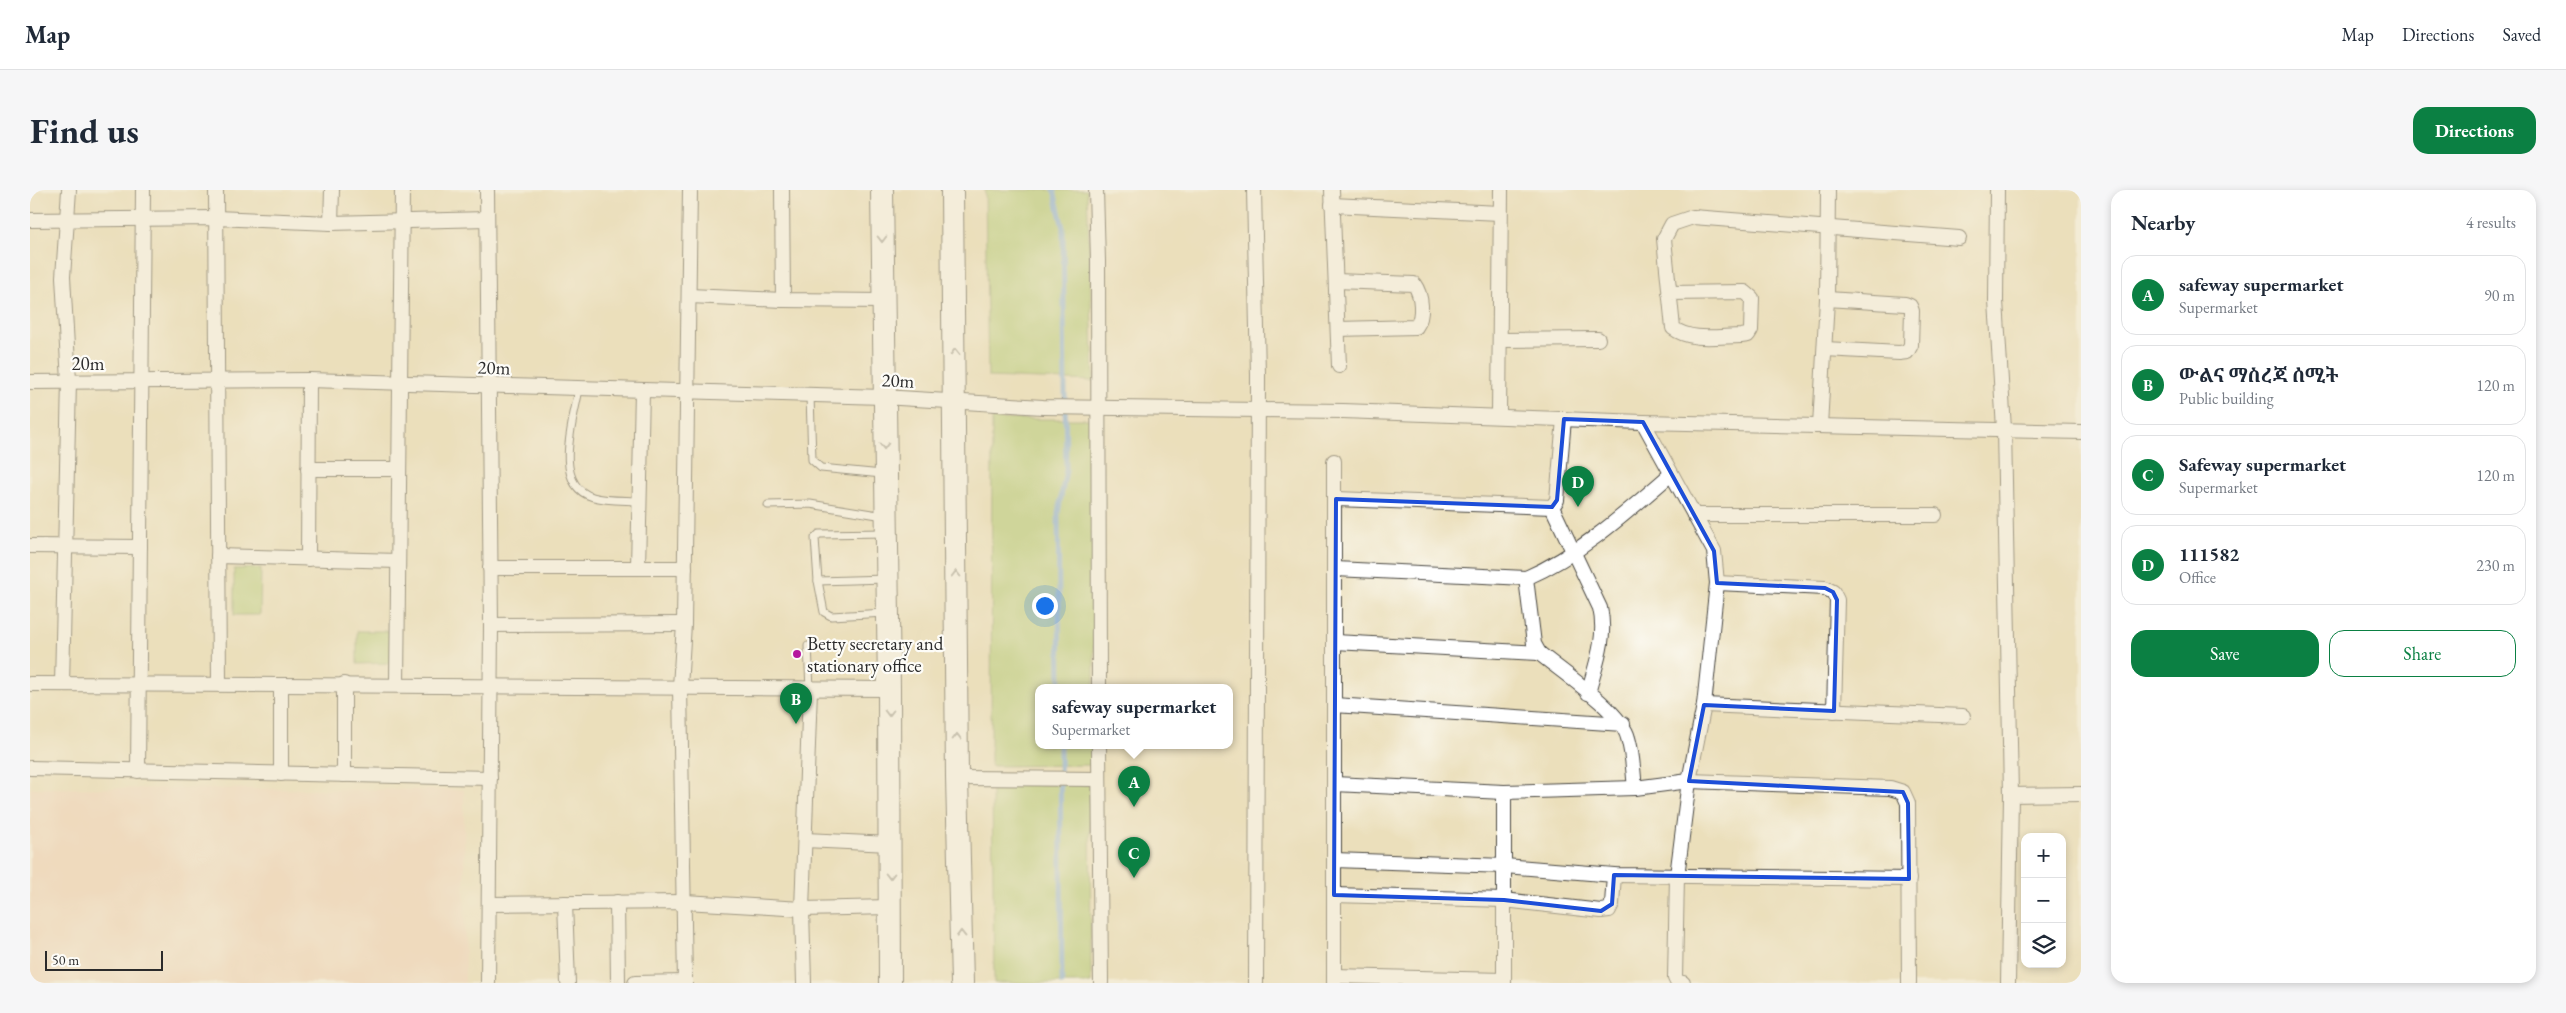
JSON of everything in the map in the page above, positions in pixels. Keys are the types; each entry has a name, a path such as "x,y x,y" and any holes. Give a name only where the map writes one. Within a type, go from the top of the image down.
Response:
{"main road":[{"path":"882,190 883,397 889,689 890,983"},
{"path":"952,190 956,401 957,778 962,983"}],"street":[{"path":"62,684 69,382 63,277 69,190"},
{"path":"138,771 143,190"},
{"path":"216,190 219,684"},
{"path":"331,223 332,190"},
{"path":"397,685 402,190"},
{"path":"486,190 491,625 488,983"},
{"path":"635,983 685,982 680,687 684,624 690,190"},
{"path":"782,190 783,300"},
{"path":"1096,190 1099,407 1099,684"},
{"path":"1254,190 1256,983"},
{"path":"1332,190 1339,366"},
{"path":"1500,416 1501,190"},
{"path":"1820,426 1827,298 1826,226 1828,190"},
{"path":"1997,190 1996,301 2004,429 2011,794 2008,983"},
{"path":"1332,205 1500,213"},
{"path":"1669,293 1745,292 1752,298 1751,330 1748,334 1741,336 1682,334 1673,328 1669,293 1664,239 1672,224 1694,217 1959,238"},
{"path":"30,220 216,218 331,223 487,219"},
{"path":"1336,281 1414,284 1420,292 1420,322 1416,327 1338,329"},
{"path":"689,296 783,300 882,301"},
{"path":"1825,349 1907,352 1911,345 1912,311 1910,306 1905,304 1827,298"},
{"path":"1500,340 1598,339"},
{"path":"308,559 309,380"},
{"name":"20m","path":"30,382 309,380 688,393 883,397 1043,407 1256,410 1500,416 1643,422 2081,432"},
{"path":"638,567 642,391"},
{"path":"1552,507 1557,500 1564,419"},
{"path":"1643,422 1714,550 1717,583 1704,706 1689,781 1677,876 1675,978 1677,982 1683,983"},
{"path":"1334,462 1336,499 1334,979 1504,981 1504,792"},
{"path":"308,469 398,470"},
{"path":"1335,569 1526,578 1549,568 1605,530 1671,474"},
{"path":"1336,499 1552,507"},
{"path":"1552,507 1600,608 1603,623 1603,637 1588,693"},
{"path":"1694,515 1935,515"},
{"path":"30,546 140,547"},
{"path":"218,556 398,562"},
{"path":"490,568 684,568"},
{"path":"1526,578 1534,644 1539,652 1623,724 1628,738 1635,788"},
{"path":"1717,583 1826,588 1833,592 1837,600 1834,711"},
{"path":"491,625 684,624"},
{"path":"1335,642 1539,652"},
{"path":"30,684 344,684 810,690 889,689"},
{"path":"344,684 344,775"},
{"path":"281,685 281,774"},
{"path":"804,983 802,909 810,690"},
{"path":"1334,705 1623,724"},
{"path":"1704,706 1963,716"},
{"path":"1099,749 1100,983"},
{"path":"30,768 490,778"},
{"path":"957,778 1099,779"},
{"path":"1334,784 1504,792 1635,788 1689,781 1890,788 1903,792 1908,802 1909,983"},
{"path":"2011,794 2081,794"},
{"path":"805,840 890,844"},
{"path":"1334,860 1505,866 1614,875 1909,879"},
{"path":"1334,895 1504,900 1602,912 1609,910 1612,904 1614,875"},
{"path":"617,902 618,983"},
{"path":"489,904 685,902 802,909 890,907"},
{"path":"565,903 568,983"}],"lane":[{"path":"579,389 568,450 570,474 580,490 594,497 640,500"},
{"path":"810,395 812,460 821,468 885,474"},
{"path":"768,505 810,504 885,524"},
{"path":"885,524 819,534 815,538 818,581 824,612 830,616 887,613"},
{"path":"818,581 886,579"},
{"path":"808,646 810,690"}],"highlighted area":[{"path":"1564,419 1643,422 1714,551 1717,583 1825,588 1833,592 1837,600 1834,711 1704,705 1689,781 1903,792 1908,803 1909,879 1614,875 1612,904 1601,911 1504,900 1334,895 1336,499 1552,507 1557,500"}],"shaded area":[{"path":"30,788 464,790 465,983 30,983"}],"green space":[{"path":"985,190 1087,190 1094,381 988,377"},
{"path":"992,419 1094,419 1094,684 1035,684 1035,749 1094,749 1094,765 991,766"},
{"path":"261,568 260,615 234,615 234,569"},
{"path":"357,631 394,631 394,663 357,664"},
{"path":"992,784 1090,785 1091,983 994,983"}],"waterway":[{"path":"1054,190 1063,228 1066,470 1058,513 1060,684"},
{"path":"1060,749 1062,983"}],"place":[{"name":"111582","path":"1578,507"},
{"name":"Betty secretary and stationary office","path":"797,654"},
{"name":"ውልና ማስረጃ ሰሚት","path":"796,724"},
{"name":"safeway supermarket","path":"1134,807"},
{"name":"Safeway supermarket","path":"1134,878"}]}
